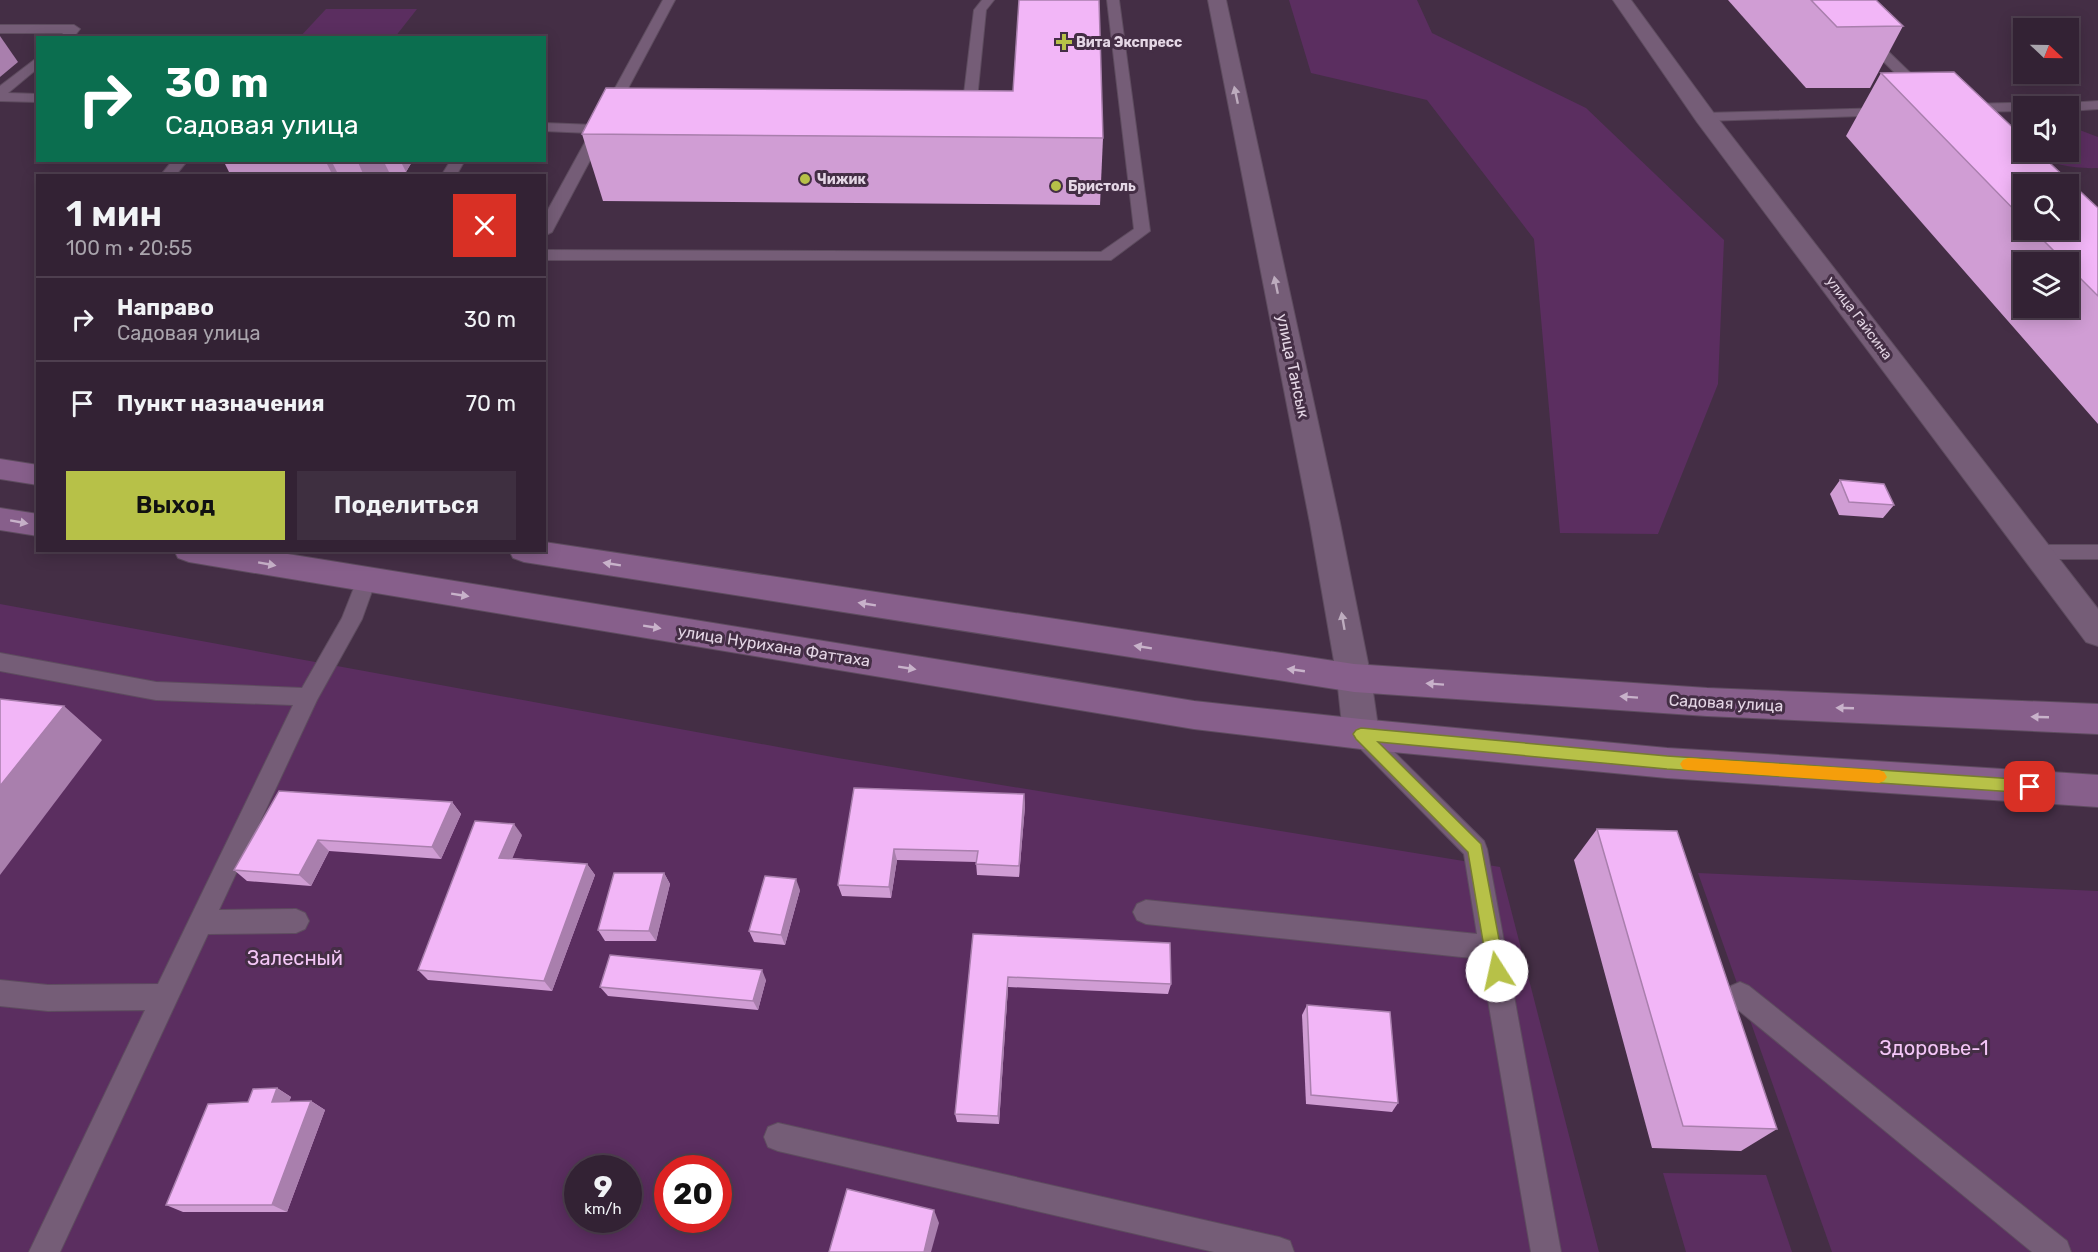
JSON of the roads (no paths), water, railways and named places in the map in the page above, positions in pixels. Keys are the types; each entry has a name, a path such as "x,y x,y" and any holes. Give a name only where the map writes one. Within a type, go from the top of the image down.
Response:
{"street":[{"name":"улица Тансык","path":"1217,0 1325,523 1354,678 1361,734"},
{"name":"улица Гайсина","path":"1622,0 1705,117 2098,633"},
{"path":"0,469 36,475"},
{"path":"0,519 36,525"},
{"name":"улица Нурихана Фаттаха","path":"201,552 1194,715 1361,734"},
{"path":"537,552 1354,678"},
{"name":"Садовая улица","path":"1354,678 1707,702 2098,719"},
{"path":"1361,734 1667,763 2098,792"}],"lane":[{"path":"546,228 669,0"},
{"path":"956,122 968,122 980,10 988,0"},
{"path":"546,255 1105,257 1142,231 1113,0"},
{"path":"1828,0 1930,101"},
{"path":"0,29 74,29 67,36"},
{"path":"0,95 36,63"},
{"path":"0,95 36,98"},
{"path":"2079,106 2098,105"},
{"path":"1950,109 2013,107"},
{"path":"1705,117 1903,111"},
{"path":"546,127 623,130"},
{"path":"169,174 179,162"},
{"path":"2038,552 2098,552"},
{"path":"44,1252 308,697 352,619 366,580"},
{"path":"0,662 156,691 308,697"},
{"path":"1361,734 1475,849 1546,1252"},
{"path":"1146,912 1493,948"},
{"path":"201,921 296,921"},
{"path":"0,993 48,998 166,997"},
{"path":"1740,995 2056,1252"},
{"path":"778,1137 1279,1252"}],"place":[{"name":"Вита Экспресс","path":"1064,42"},
{"name":"Чижик","path":"805,179"},
{"name":"Бристоль","path":"1056,186"}],"park label":[{"name":"Залесный","path":"295,958"},
{"name":"Здоровье-1","path":"1934,1048"}]}
